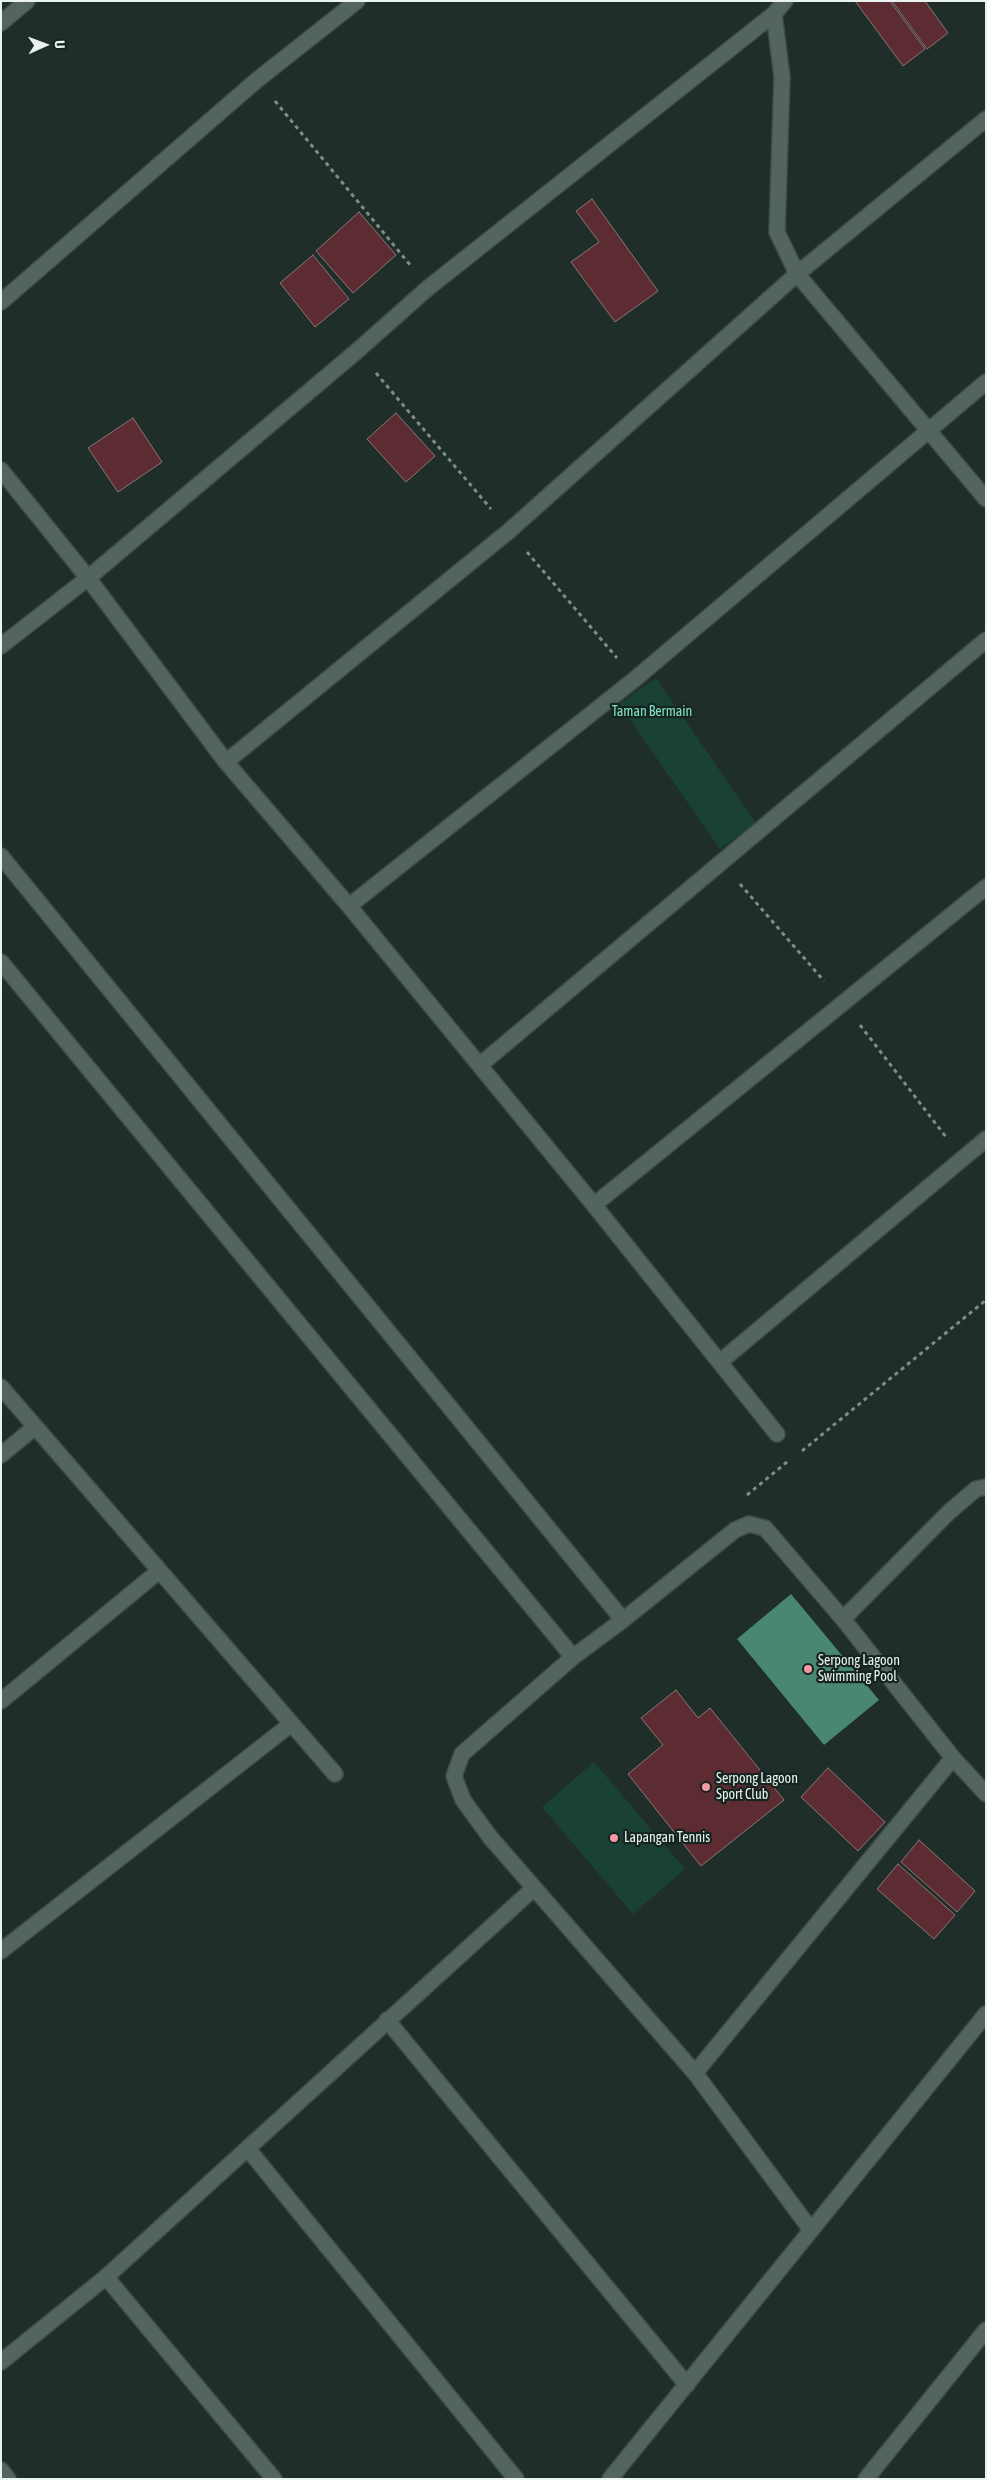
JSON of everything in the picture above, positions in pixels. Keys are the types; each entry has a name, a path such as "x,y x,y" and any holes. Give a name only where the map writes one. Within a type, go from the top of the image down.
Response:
{"street":[{"path":"1,23 27,1"},
{"path":"1,302 257,80 357,1"},
{"path":"1,646 88,578 357,351 428,288 774,14 785,1"},
{"path":"774,14 782,77 777,232 798,274 986,499"},
{"path":"226,762 510,531 798,274 986,119"},
{"path":"350,906 635,679 986,382"},
{"path":"1,470 88,578 226,762 350,906 594,1205 777,1434"},
{"path":"480,1065 986,640"},
{"path":"1,856 623,1620"},
{"path":"594,1205 986,887"},
{"path":"1,962 573,1657"},
{"path":"720,1362 986,1139"},
{"path":"1,1387 335,1774"},
{"path":"1,1455 35,1427"},
{"path":"843,1619 949,1512 976,1489 986,1487"},
{"path":"811,2230 694,2074 533,1888 463,1800 454,1776 462,1754 472,1743 573,1657 623,1620 736,1530 749,1524 765,1528 843,1619 953,1758 986,1794"},
{"path":"1,1700 159,1571"},
{"path":"1,1951 291,1724"},
{"path":"694,2074 953,1758"},
{"path":"1,2362 106,2277 533,1888"},
{"path":"610,2479 986,2014"},
{"path":"387,2020 687,2385"},
{"path":"248,2149 516,2479"},
{"path":"106,2277 274,2479"},
{"path":"866,2479 986,2330"},
{"path":"1,2470 8,2479"}],"path":[{"path":"257,80 428,288"},
{"path":"748,1495 986,1300"}],"green space":[{"name":"Taman Bermain","path":"656,678 756,823 720,849 619,704"},
{"name":"Lapangan Tennis","path":"594,1762 685,1869 633,1914 542,1807"}],"shaded area":[{"name":"Serpong Lagoon Swimming Pool","path":"791,1594 879,1700 824,1745 737,1639"}],"building":[{"path":"855,1 890,1 925,49 903,66"},
{"path":"892,1 925,1 948,33 927,49"},
{"path":"592,199 658,291 615,322 571,262 599,242 576,211"},
{"path":"359,212 396,255 353,293 316,251"},
{"path":"313,255 349,299 315,327 280,283"},
{"path":"396,413 435,456 406,482 367,439"},
{"path":"133,418 162,462 118,492 88,448"},
{"name":"Serpong Lagoon Sport Club","path":"676,1690 698,1718 710,1708 784,1800 701,1866 628,1774 663,1745 641,1718"},
{"path":"828,1768 885,1822 858,1851 801,1797"},
{"path":"919,1840 975,1891 957,1912 901,1862"},
{"path":"898,1864 955,1915 934,1939 877,1889"}],"place":[{"name":"Serpong Lagoon Swimming Pool","path":"808,1669"},
{"name":"Serpong Lagoon Sport Club","path":"706,1787"},
{"name":"Lapangan Tennis","path":"614,1838"}]}
